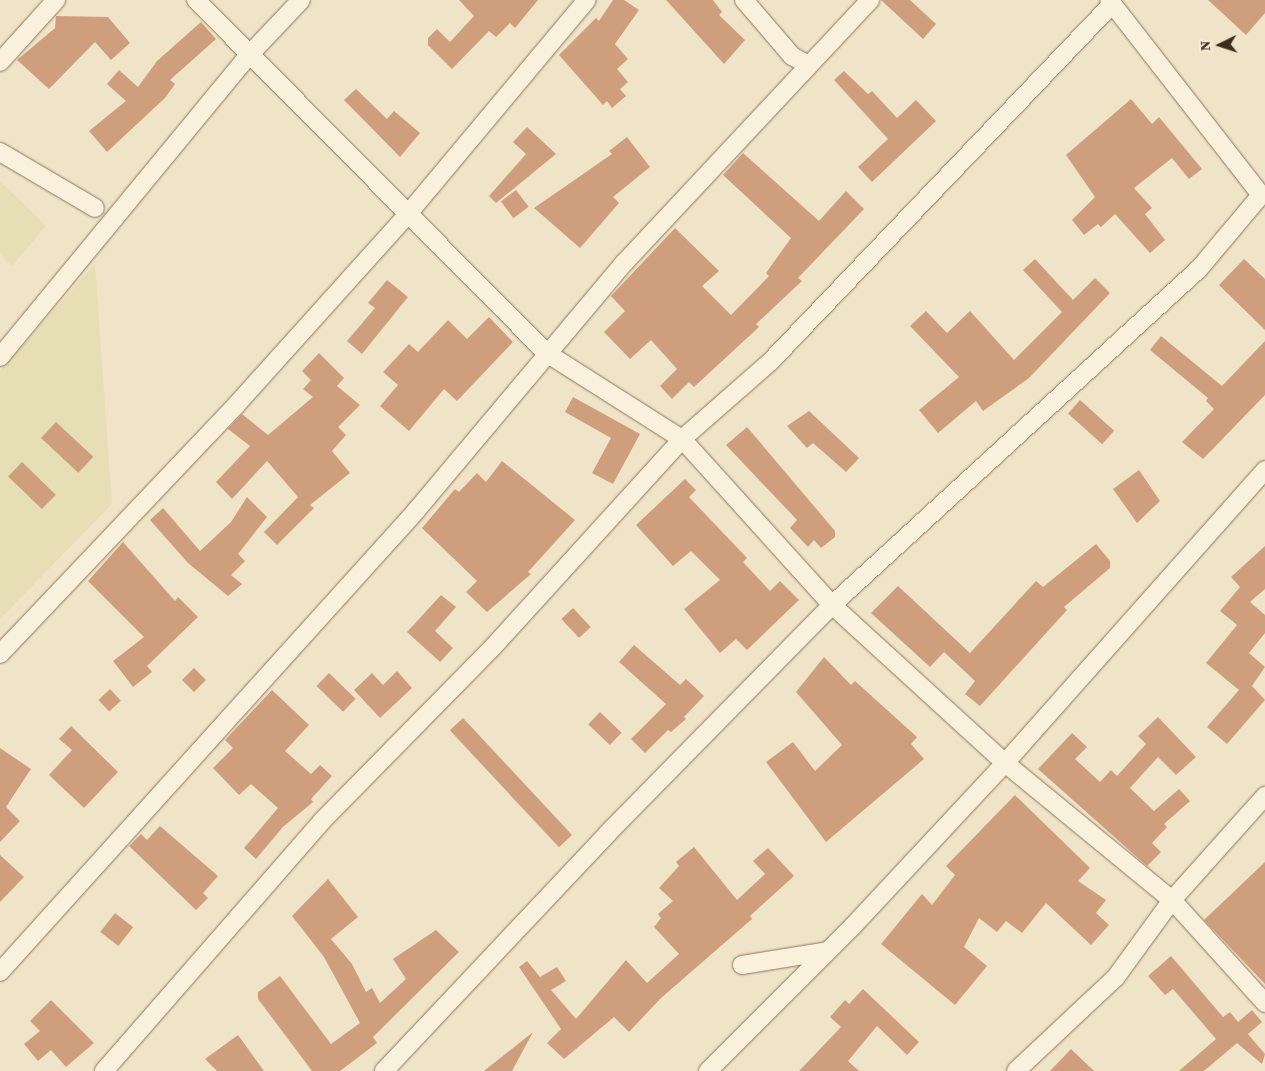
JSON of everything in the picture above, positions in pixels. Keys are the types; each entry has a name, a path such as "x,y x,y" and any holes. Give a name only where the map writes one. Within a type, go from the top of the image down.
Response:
{"street":[{"path":"0,62 56,0"},
{"path":"196,0 407,215 548,354 682,439 832,605 1005,763 1172,900 1265,1004"},
{"path":"0,357 250,54 301,0"},
{"path":"0,654 237,404 407,215 587,0"},
{"path":"744,0 792,56 808,66"},
{"path":"0,972 415,512 625,262 870,0"},
{"path":"104,1071 322,821 493,647 682,439 770,362 1110,2 1264,195 1198,270 832,605 608,833 384,1071"},
{"path":"0,152 95,208"},
{"path":"708,1071 828,951 1005,763 1265,470"},
{"path":"1016,1071 1116,977 1172,900 1265,796"},
{"path":"742,965 828,951"}],"shaded area":[{"path":"0,181 46,226 12,266 0,254"},
{"path":"95,264 112,504 0,619 0,371"}],"building":[{"path":"459,0 538,0 515,28 510,23 496,37 489,31 452,69 428,45 428,38 437,29 450,42 474,16"},
{"path":"613,0 624,0 639,10 615,44 628,59 617,69 628,82 620,89 626,96 612,108 607,101 603,105 559,55 596,18 599,21"},
{"path":"666,0 713,0 722,12 719,15 745,40 724,64"},
{"path":"881,0 910,0 936,24 923,39"},
{"path":"1208,0 1265,0 1265,13 1246,35"},
{"path":"56,16 108,17 130,43 111,60 95,42 49,89 17,60 55,28"},
{"path":"201,22 216,39 170,80 175,84 165,98 107,152 89,131 126,101 107,84 119,70 138,87 157,61"},
{"path":"844,71 868,94 872,91 897,118 916,100 936,121 872,182 858,167 888,139 834,80"},
{"path":"356,89 387,119 394,111 420,133 400,157 344,100"},
{"path":"1131,99 1152,124 1159,117 1202,169 1189,179 1172,158 1134,188 1152,208 1145,214 1165,240 1150,253 1115,214 1101,227 1098,224 1084,235 1072,220 1095,197 1066,155"},
{"path":"527,127 556,154 496,203 489,196 526,154 513,142"},
{"path":"627,137 650,167 613,197 619,203 580,248 534,208 612,154 609,151"},
{"path":"743,153 819,221 846,191 864,209 798,278 802,281 756,324 759,327 694,387 689,382 672,399 660,386 677,369 651,340 630,359 604,332 625,311 611,296 675,228 719,271 702,286 731,315 769,276 766,273 791,238 723,175"},
{"path":"516,190 529,207 513,218 501,201"},
{"path":"1035,259 1073,300 1095,278 1110,293 1029,378 983,411 976,401 938,433 919,410 959,377 910,326 926,311 947,333 970,311 1014,360 1062,312 1023,270"},
{"path":"1244,259 1265,279 1265,330 1219,285"},
{"path":"387,280 408,297 362,354 347,341 375,308 368,303"},
{"path":"489,317 513,342 457,401 444,389 409,431 380,406 398,385 383,372 409,344 418,352 448,320 467,339"},
{"path":"1161,336 1222,386 1265,341 1265,395 1203,459 1182,442 1214,409 1206,401 1208,398 1150,350"},
{"path":"319,353 344,378 337,386 360,405 338,427 346,435 332,451 350,473 310,505 314,508 277,545 264,532 298,497 267,461 232,499 216,482 250,446 228,429 242,414 268,435 313,397 303,389 311,380 302,371"},
{"path":"573,397 640,434 613,484 592,473 611,438 565,412"},
{"path":"1080,400 1114,431 1102,444 1068,413"},
{"path":"809,411 859,458 846,472 813,443 807,448 787,426"},
{"path":"56,422 93,457 78,473 41,438"},
{"path":"747,427 835,531 835,537 821,548 814,540 808,547 790,528 797,520 726,445"},
{"path":"502,461 575,520 528,572 531,574 487,612 466,592 477,581 422,528 455,489 459,492 477,473 486,482"},
{"path":"22,462 56,495 42,509 8,476"},
{"path":"1139,470 1160,501 1137,523 1113,489"},
{"path":"685,479 696,490 689,497 747,558 743,562 770,591 780,581 799,600 747,650 736,639 720,653 684,609 720,580 691,551 673,566 636,525"},
{"path":"247,497 267,517 238,554 245,561 231,575 242,584 228,596 188,563 150,520 163,508 200,551 231,522"},
{"path":"123,542 175,601 178,597 198,617 147,666 152,672 133,687 113,661 144,637 88,581"},
{"path":"1096,544 1110,561 1110,568 1064,607 1067,610 980,706 965,694 975,681 944,652 930,667 871,613 898,586 970,653 1036,581 1043,587"},
{"path":"1265,546 1265,589 1250,602 1265,615 1265,633 1249,653 1265,667 1252,686 1265,700 1227,744 1207,727 1239,690 1206,663 1237,625 1220,611 1240,587 1231,577"},
{"path":"441,595 456,607 435,631 453,648 440,662 407,632"},
{"path":"573,608 591,627 579,638 561,619"},
{"path":"634,645 680,685 686,679 704,696 684,717 686,719 671,732 668,730 645,753 631,739 666,704 619,662"},
{"path":"824,657 851,685 855,681 917,737 911,744 924,759 826,842 766,762 793,742 815,771 842,745 796,692"},
{"path":"194,668 206,680 194,692 182,680"},
{"path":"397,671 412,688 380,718 354,690 372,673 383,685"},
{"path":"329,673 356,699 343,712 316,686"},
{"path":"110,689 121,701 109,712 98,700"},
{"path":"272,690 309,725 285,751 311,774 320,765 332,776 311,799 313,802 283,827 256,859 244,848 278,808 251,784 239,795 213,768 233,748 225,740"},
{"path":"600,712 622,733 610,745 588,724"},
{"path":"1158,717 1196,757 1176,775 1158,757 1130,788 1154,811 1179,789 1190,801 1164,824 1167,827 1152,843 1161,852 1147,866 1038,769 1072,733 1087,747 1075,759 1100,782 1111,770 1117,776 1146,744 1138,736"},
{"path":"463,718 572,835 559,847 450,730"},
{"path":"71,726 118,772 84,808 49,775 72,750 59,739"},
{"path":"0,748 31,769 6,807 20,821 0,842"},
{"path":"1015,795 1090,868 1078,881 1106,900 1096,913 1109,925 1091,945 1046,903 1022,933 1006,921 997,932 979,918 964,947 987,966 955,1005 881,944 922,894 932,905 955,875 946,866"},
{"path":"160,826 218,876 203,893 208,898 196,910 129,846 141,834 147,840"},
{"path":"694,847 737,900 765,874 753,861 768,848 794,876 750,916 752,919 661,998 629,1032 614,1017 564,1059 547,1043 561,1029 519,967 527,961 540,977 557,967 566,981 551,990 576,1019 626,960 647,983 679,954 654,927 661,918 658,914 673,901 659,888 679,866 676,862"},
{"path":"0,855 24,877 0,902"},
{"path":"1265,862 1265,984 1204,920"},
{"path":"328,879 358,917 331,939 352,964 366,992 372,988 380,1003 406,979 393,959 436,930 459,952 373,1037 377,1043 340,1071 312,1071 258,999 258,992 280,976 331,1044 360,1023 324,957 292,916"},
{"path":"115,913 133,927 118,946 100,932"},
{"path":"1171,956 1223,1017 1230,1012 1238,1022 1252,1010 1262,1022 1248,1034 1265,1054 1262,1064 1237,1043 1204,1071 1179,1071 1216,1039 1173,989 1165,995 1148,976"},
{"path":"863,989 919,1042 907,1055 877,1026 848,1061 859,1071 799,1071 841,1027 830,1017 845,1000 849,1004"},
{"path":"51,1000 94,1043 66,1067 51,1050 38,1061 24,1044 40,1031 30,1021"},
{"path":"533,1032 512,1071 484,1071"},
{"path":"238,1035 264,1071 217,1071 205,1059"},
{"path":"1071,1049 1094,1071 1050,1071"}]}
